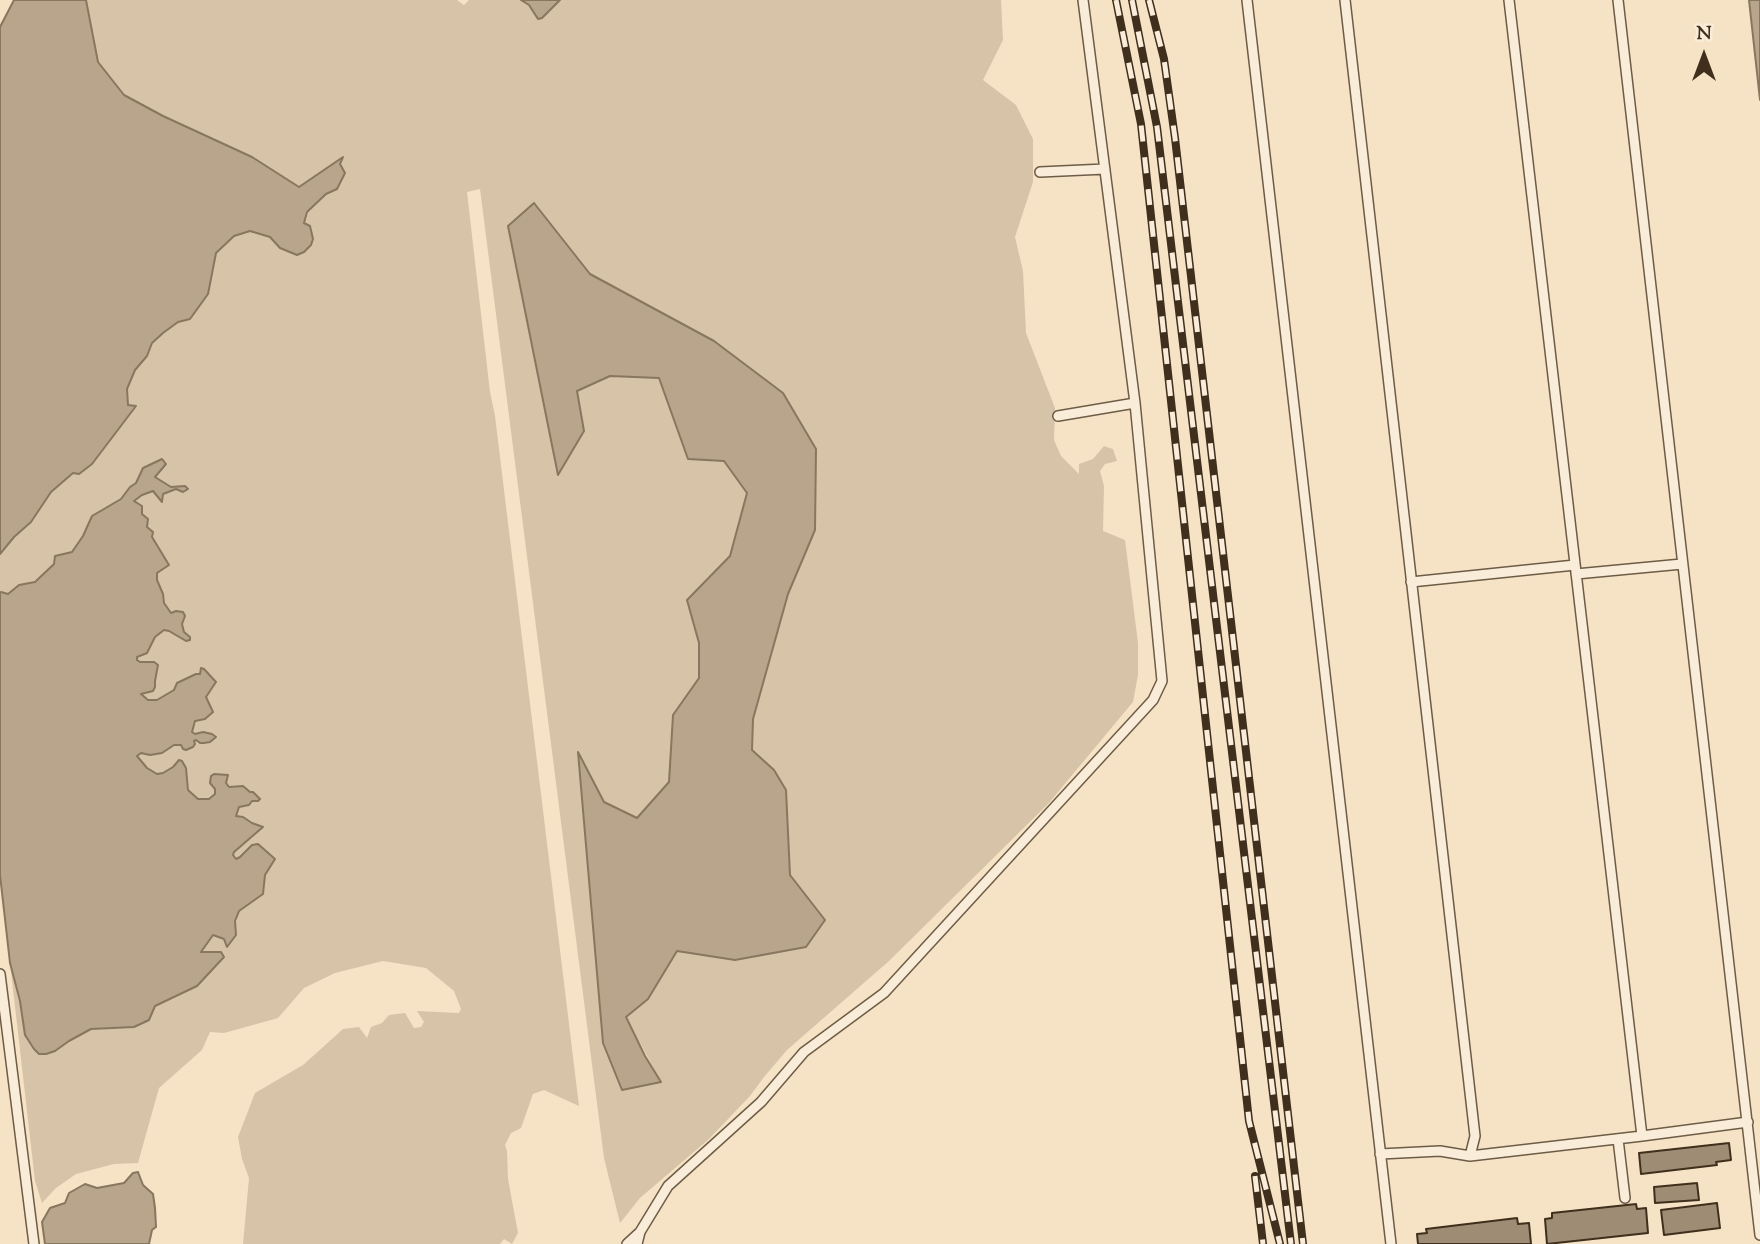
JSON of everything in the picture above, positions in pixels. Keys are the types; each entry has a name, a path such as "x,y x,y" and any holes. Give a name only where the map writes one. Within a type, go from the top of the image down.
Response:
{"lane":[{"path":"627,1244 640,1231 668,1186 761,1102 803,1052 884,993 1153,700 1162,681 1135,403 1083,0"},
{"path":"1247,0 1391,1244"},
{"path":"1345,0 1475,1136 1470,1156"},
{"path":"1509,0 1642,1136"},
{"path":"1618,0 1760,1235"},
{"path":"1040,172 1105,169"},
{"path":"1058,416 1135,403"},
{"path":"1411,582 1682,564"},
{"path":"0,974 34,1244"},
{"path":"1380,1154 1440,1151 1470,1156 1748,1122"},
{"path":"1618,1139 1625,1198"},
{"path":"637,1244 640,1231"}],"shaded area":[{"path":"14,0 86,0 98,62 124,95 163,116 252,157 299,187 343,157 340,164 345,173 337,189 326,194 307,212 304,223 310,226 313,239 304,252 297,255 280,248 270,237 250,231 234,236 216,253 208,294 190,319 178,322 152,343 147,356 135,370 127,389 128,405 136,406 92,464 79,474 73,473 51,492 31,522 0,554 0,27"},
{"path":"86,0 457,0 464,5 469,0 521,0 542,18 560,0 1001,0 1003,40 983,80 1016,105 1033,139 1033,182 1015,237 1023,271 1026,333 1055,408 1054,440 1061,456 1079,474 1079,464 1093,459 1104,446 1113,449 1117,461 1105,464 1100,471 1104,486 1103,531 1125,540 1138,643 1138,675 1133,702 1048,804 889,961 787,1050 750,1096 709,1139 640,1198 620,1223 604,1158 480,189 467,192 579,1106 544,1090 533,1094 521,1128 511,1133 505,1145 518,1233 512,1244 504,1239 500,1244 243,1244 249,1178 238,1137 255,1093 303,1065 343,1029 359,1027 367,1038 371,1027 382,1023 389,1015 405,1013 414,1028 421,1027 424,1022 417,1011 459,1013 461,1009 454,991 426,968 383,961 335,973 304,988 278,1018 224,1033 210,1032 202,1050 159,1088 138,1163 114,1164 76,1174 56,1188 42,1203 35,1181 10,963 25,1035 55,1051 91,1029 134,1027 149,1020 155,1006 197,986 210,972 221,952 200,953 212,935 224,939 227,946 236,935 235,921 239,911 262,894 265,875 275,859 263,848 252,845 235,859 233,852 262,827 236,816 238,807 258,801 243,786 229,787 226,783 228,777 209,799 198,799 188,790 186,768 176,762 173,767 157,774 147,768 137,756 141,753 161,753 174,745 196,740 203,732 195,734 192,727 195,721 205,719 206,697 214,687 200,674 186,678 174,690 157,700 148,700 141,693 155,687 154,662 140,662 137,657 152,645 155,637 164,630 186,641 190,636 184,632 182,623 171,614 164,603 157,573 169,565 134,501 153,491 162,494 185,486 171,487 154,477 166,464 143,468 136,483 121,499 92,516 72,552 55,556 54,564 35,582 19,585 8,594 0,593 0,554 31,522 51,492 73,473 135,406 128,405 127,389 135,370 147,356 151,343 178,322 190,319 208,294 216,253 234,236 250,231 270,237 280,248 297,255 304,252 304,223 307,212 326,194 337,189 342,159 299,188 252,157 124,95 98,62","holes":["534,203 590,274 714,341 815,530 788,594 753,719 752,750 774,770 786,790 790,875 735,960 677,951 648,999 626,1017 661,1082 622,1090 603,1043 578,754 604,802 637,818 669,782 673,715 699,678 699,643 687,599 730,556 747,493 724,461 688,459 660,378 610,376 577,391"]},
{"path":"521,0 560,0 538,19 529,5"},
{"path":"1749,0 1760,0 1760,100"},
{"path":"534,203 590,274 714,341 783,393 816,449 815,530 788,594 753,719 752,750 774,770 786,790 790,875 825,920 806,947 735,960 677,951 648,999 626,1017 661,1082 622,1090 603,1043 578,752 604,802 637,818 669,782 673,715 699,678 699,643 687,600 730,556 747,493 724,461 688,459 659,378 610,376 577,391 584,431 558,475 508,226"},
{"path":"162,459 166,464 155,477 171,487 185,486 188,489 183,492 176,489 163,494 162,502 153,491 134,501 142,506 142,514 148,519 147,527 153,532 152,537 169,565 157,573 164,603 171,613 183,612 184,632 190,640 186,641 164,630 155,637 147,653 137,657 140,662 154,662 158,665 153,691 141,694 148,700 157,700 174,690 177,683 200,674 201,668 204,669 216,682 206,697 213,712 205,719 195,721 192,732 203,732 216,737 204,743 196,740 193,747 186,750 181,745 174,745 162,753 141,753 137,756 147,768 157,774 173,767 179,760 182,761 186,768 188,790 198,799 209,799 215,794 210,783 214,774 228,775 226,783 229,787 243,786 253,792 260,799 239,807 236,816 263,827 233,855 236,859 252,845 258,844 275,859 265,875 263,894 239,911 235,921 236,935 227,947 224,939 213,935 201,952 221,952 224,957 197,986 155,1006 149,1020 134,1027 91,1029 55,1051 39,1054 25,1035 10,963 0,875 0,593 8,594 19,585 35,582 54,564 55,556 72,552 92,516 121,499 136,483 143,468"},
{"path":"138,1172 143,1185 153,1194 156,1227 152,1230 149,1244 45,1244 42,1222 50,1208 65,1203 69,1193 85,1184 97,1188 124,1183 133,1173"}],"building":[{"path":"1729,1143 1731,1160 1716,1162 1717,1165 1641,1174 1639,1153"},
{"path":"1697,1183 1699,1200 1655,1203 1654,1187"},
{"path":"1717,1203 1720,1228 1664,1235 1661,1210"},
{"path":"1636,1204 1637,1209 1646,1208 1648,1233 1547,1244 1545,1219 1552,1218 1552,1213"},
{"path":"1517,1218 1518,1224 1529,1223 1531,1244 1418,1244 1417,1234 1427,1233 1426,1229"}],"railway":[{"path":"1116,0 1141,124 1249,1121 1280,1244"},
{"path":"1132,0 1157,127 1291,1244"},
{"path":"1149,0 1164,59 1175,138 1303,1244"},
{"path":"1255,1176 1263,1244"}]}
